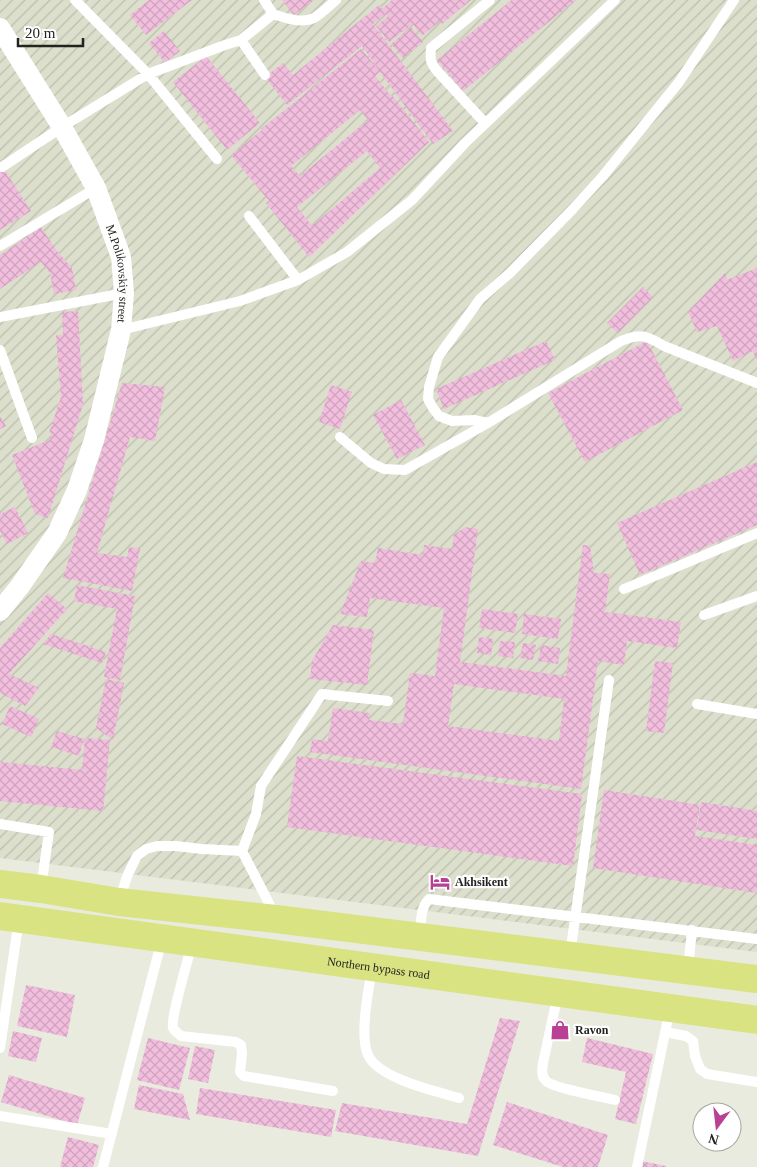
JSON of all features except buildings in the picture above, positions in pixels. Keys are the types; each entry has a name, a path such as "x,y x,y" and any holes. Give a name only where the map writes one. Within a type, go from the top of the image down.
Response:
{"main road":[{"path":"0,884 119,902 276,919 757,979"},
{"name":"Northern bypass road","path":"10,917 558,993 668,1020 757,1020"}],"street":[{"name":"M.Polikovskiy street","path":"0,28 62,127 96,188 121,257 124,293 121,330 94,440 77,490 57,533 0,611"}],"lane":[{"path":"75,0 148,74 217,159"},
{"path":"264,0 273,14 294,20 312,19 336,0"},
{"path":"485,123 433,66 430,58 431,48 490,0"},
{"path":"121,330 240,301 298,280 347,252 412,200 485,123 616,0"},
{"path":"488,423 474,420 452,421 439,416 428,399 429,388 438,357 480,299 510,273 603,176 679,82 734,0"},
{"path":"2,167 62,127 148,74 242,40 273,14"},
{"path":"242,40 265,75"},
{"path":"0,246 96,188"},
{"path":"248,216 298,280"},
{"path":"0,317 124,293"},
{"path":"340,437 371,463 384,469 405,470 634,336 650,338 664,346 757,383"},
{"path":"0,350 32,438"},
{"path":"624,589 757,533"},
{"path":"704,615 757,596"},
{"path":"570,955 609,680"},
{"path":"276,919 242,851 256,814 261,786 322,694 388,702"},
{"path":"697,704 757,714"},
{"path":"0,824 49,832 41,889"},
{"path":"119,902 128,874 137,856 146,849 157,846 176,846 242,851"},
{"path":"420,937 423,908 429,899 757,939"},
{"path":"0,1048 10,917"},
{"path":"688,970 692,930"},
{"path":"102,1167 163,938"},
{"path":"192,942 175,1009 172,1026 175,1031 181,1036 236,1042 241,1045 240,1072 244,1076 333,1091"},
{"path":"372,967 365,1020 365,1040 368,1055 377,1066 392,1075 416,1086 460,1098"},
{"path":"558,993 542,1074 547,1082 558,1087 615,1100"},
{"path":"637,1167 668,1020 693,1041 695,1056 700,1068 708,1074 757,1082"},
{"path":"0,1116 112,1134"}],"shaded area":[{"path":"0,0 757,0 757,952 0,858"}],"place":[{"name":"Akhsikent","path":"440,882"},
{"name":"Ravon","path":"560,1030"}]}
